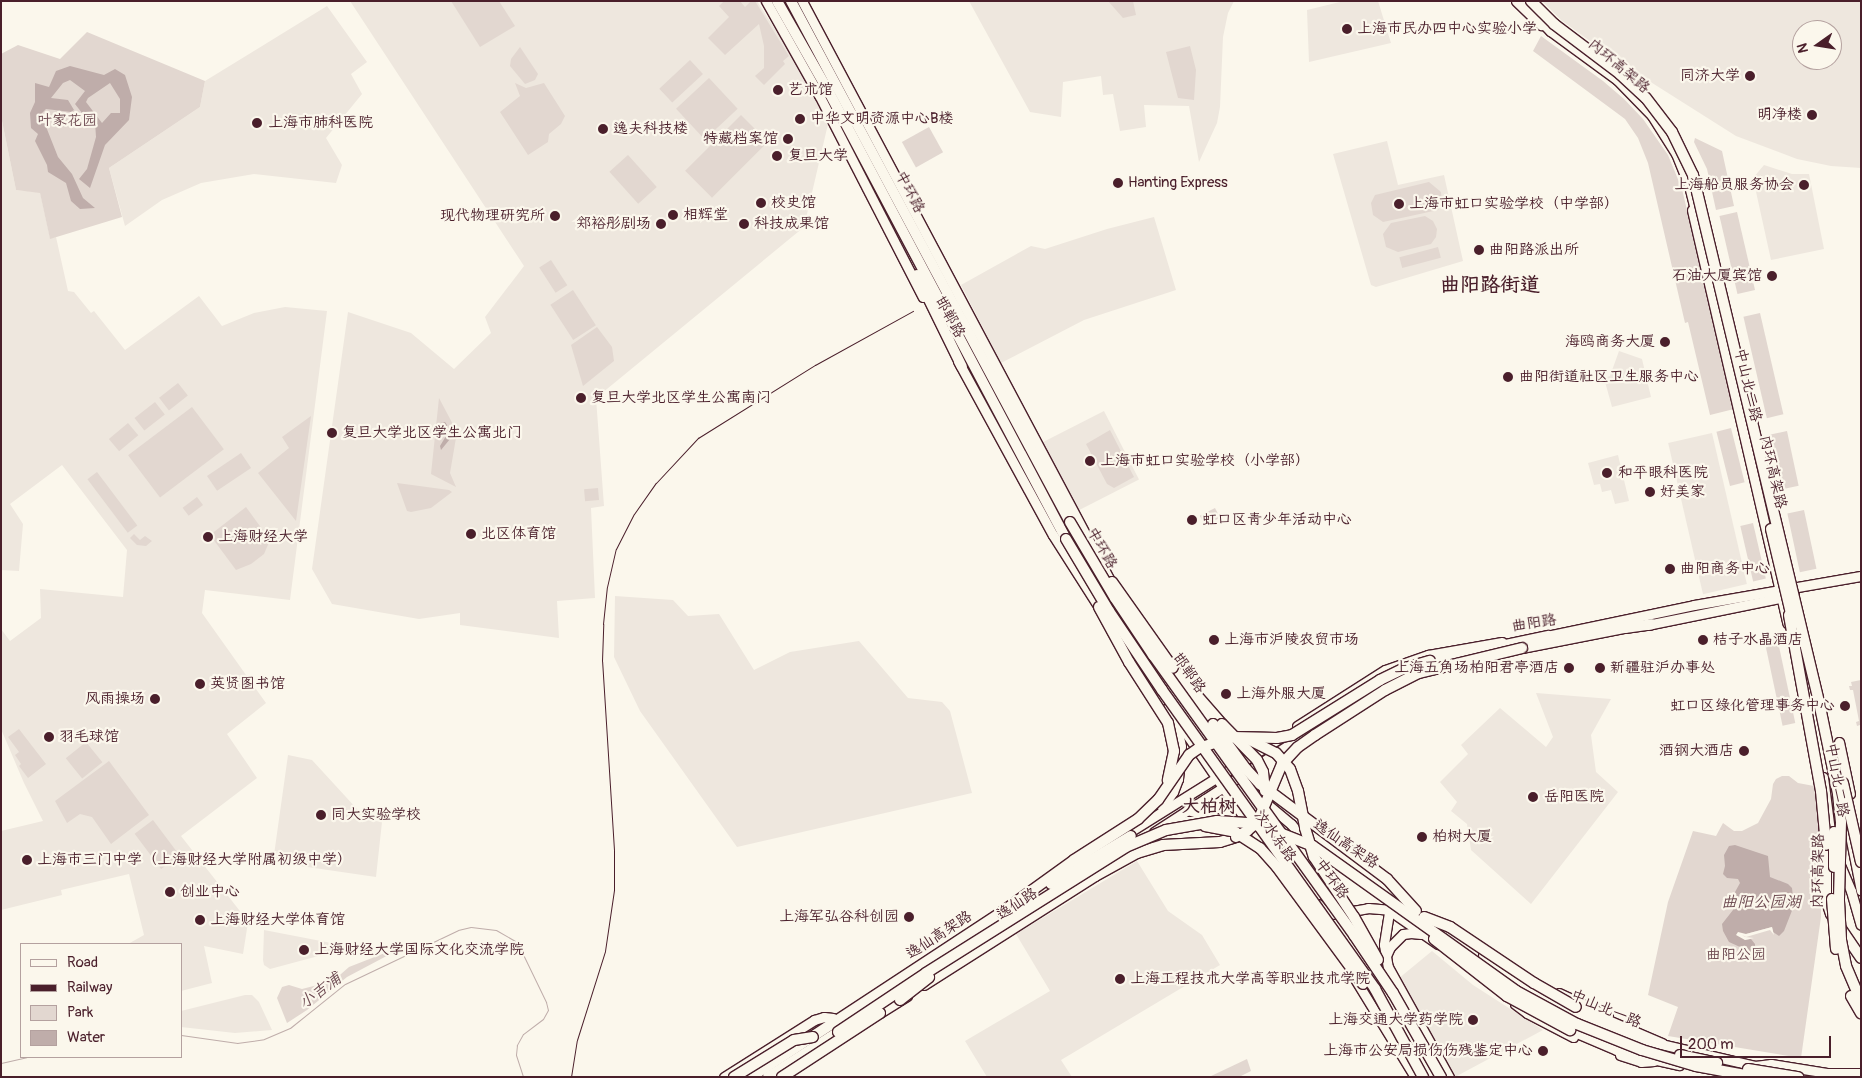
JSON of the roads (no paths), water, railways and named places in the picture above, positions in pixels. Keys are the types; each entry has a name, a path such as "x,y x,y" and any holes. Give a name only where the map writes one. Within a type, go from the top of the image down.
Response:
{"highway":[{"name":"中环路","path":"777,1 1000,407 1120,606 1354,935 1416,1031 1441,1077"},
{"name":"中环路","path":"791,1 833,77 1066,539 1114,619 1374,989 1423,1077"},
{"name":"内环高架路","path":"1522,1 1551,30 1630,91 1658,123 1677,154 1690,186 1789,595 1833,804 1832,903 1836,950 1846,985 1861,1013"},
{"name":"内环高架路","path":"1533,1 1554,24 1620,74 1646,98 1672,132 1694,175 1813,678 1840,805 1842,850 1838,901 1841,940 1846,966 1861,1002"},
{"path":"883,196 912,265 962,367"},
{"path":"1070,522 1237,758 1260,784 1387,879 1420,914 1450,927 1534,983 1576,1007 1662,1044"},
{"path":"1066,539 1115,638 1164,716 1171,731 1174,742 1173,765 1167,782 1151,807"},
{"path":"1789,595 1805,710 1821,791 1826,845 1826,896 1828,905 1861,958"},
{"path":"782,1077 900,1000 1129,857 1163,845 1212,843 1232,839 1251,828 1262,812 1278,770 1293,751 1385,690 1410,677 1436,667 1522,648 1652,624"},
{"path":"1002,912 1074,860 1132,824 1151,807 1170,785 1189,755 1203,746 1227,738 1277,738 1292,735 1380,680 1405,668 1548,636"},
{"path":"1173,668 1202,705 1259,763 1265,783 1262,812"},
{"path":"1813,678 1835,753 1861,862"},
{"path":"1227,738 1245,739 1260,744 1282,758 1290,769 1298,791 1306,832 1314,857 1363,933 1416,1031"},
{"name":"逸仙高架路","path":"751,1077 1002,912 1141,832 1182,819 1215,814 1256,818 1298,831 1337,854 1529,991 1602,1029 1668,1052 1734,1067 1797,1077"},
{"path":"1855,816 1861,841"},
{"name":"逸仙高架路","path":"768,1077 843,1032 955,955 1126,846 1154,834 1189,824 1217,821 1234,822 1283,832 1314,846 1516,991 1576,1024 1642,1050 1696,1066 1756,1072"},
{"path":"1189,824 1229,830 1260,848 1277,867 1393,1025"},
{"path":"1381,895 1470,969 1507,996 1570,1030 1617,1050 1657,1061"},
{"path":"900,1000 955,955"},
{"path":"843,1032 880,1013"},
{"path":"734,1077 794,1040 813,1037"}],"main road":[{"name":"邯郸路","path":"766,1 819,95 921,294 1054,535 1172,713 1227,771"},
{"name":"邯郸路","path":"802,1 1143,642 1169,679 1227,771"},
{"name":"中山北二路","path":"1516,1 1530,17 1617,84 1635,102 1659,131 1680,168 1706,264 1779,589 1789,595 1841,790 1861,891"},
{"name":"中山北二路","path":"1533,1 1569,34 1640,86 1663,116 1684,150 1702,206 1789,595 1828,800 1832,844 1851,891 1861,925"},
{"path":"1054,535 1081,559 1108,603"},
{"name":"曲阳路","path":"1227,771 1385,670 1428,655 1487,643 1548,636 1779,589 1789,595 1861,576"},
{"name":"曲阳路","path":"1234,781 1313,729 1388,684 1485,660 1861,581"},
{"name":"邯郸路","path":"1119,596 1216,735 1227,771"},
{"path":"1120,637 1112,621 1114,614 1121,612 1132,622"},
{"name":"邯郸路","path":"1120,637 1137,650 1227,771"},
{"path":"1169,679 1182,686"},
{"path":"1149,819 1169,800 1178,779 1181,746 1172,713"},
{"path":"1313,729 1273,761 1268,774 1268,781 1274,793 1319,828 1334,848"},
{"path":"1216,735 1241,748 1259,747 1275,742"},
{"name":"中山北二路","path":"1839,742 1855,816"},
{"path":"1227,771 1234,781 1272,818 1381,895 1389,910"},
{"path":"1227,771 1234,781 1291,824 1304,841"},
{"name":"逸仙路","path":"741,1077 1059,876 1072,859 1088,846 1124,826 1149,819 1227,771"},
{"path":"1234,781 1278,808 1395,894 1482,954 1498,956 1554,990 1625,1023 1662,1044 1756,1072 1797,1077"},
{"name":"逸仙路","path":"777,1077 843,1032 1234,781"},
{"name":"汶水东路","path":"1234,781 1244,828"},
{"name":"汶水东路","path":"1234,781 1267,846 1314,913 1415,1077"},
{"name":"中山北一路","path":"1234,781 1309,892 1324,911 1334,914 1368,908"},
{"path":"1841,790 1855,816"},
{"path":"1187,810 1244,828 1267,846"},
{"path":"1302,816 1318,837"},
{"path":"1160,828 1187,821 1222,820"},
{"path":"1291,824 1307,830"},
{"path":"1293,883 1324,911"},
{"name":"中山北一路","path":"1309,892 1331,908 1389,910 1472,967 1544,1012 1590,1034 1657,1061 1738,1077"},
{"path":"1381,895 1395,894"},
{"path":"1395,894 1389,910 1384,946 1388,988 1437,1077"},
{"name":"汶水东路","path":"1314,913 1354,955 1427,1077"},
{"path":"1427,936 1411,933 1403,934 1390,947 1385,960 1390,973 1449,1077"},
{"path":"724,1077 814,1020 824,1017 833,1018"},
{"path":"792,1077 844,1042 843,1032"},
{"path":"1756,1072 1771,1064 1828,1073 1861,1073"}],"water":[{"path":"70,66 104,75 115,69 125,75 132,97 129,120 105,145 90,188 79,179 87,169 96,137 95,122 82,113 75,104 85,91 70,80 63,83 51,98 68,100 74,110 71,112 46,109 41,114 58,157 72,174 83,198 95,208 80,209 71,201 66,183 48,172 47,165 35,141 38,134 31,128 30,113 35,102 35,83 49,87 56,71","holes":["110,83 120,99 120,113 111,113 102,123 86,102 88,98"]},
{"path":"445,422 450,439 441,450 440,446 446,436 439,428 441,423"},
{"name":"曲阳公园湖","path":"1735,845 1768,856 1770,877 1788,884 1792,888 1793,908 1784,931 1779,936 1773,932 1772,927 1741,934 1745,940 1751,939 1755,944 1755,951 1751,952 1729,942 1723,931 1722,924 1733,910 1735,892 1740,883 1738,879 1727,878 1723,874 1725,866 1724,855 1729,846"}],"waterway":[{"name":"小吉浦","path":"182,1035 237,1043 264,1039 290,1028 345,984 458,930 471,927 496,930 517,942 548,1010 543,1019 523,1034 517,1045 516,1055 523,1077"},
{"name":"小吉浦","path":"1,1063 22,1058"}],"railway":[{"path":"571,1077 577,1040 605,951 614,890 614,850 602,661 607,587 616,549 634,514 656,483 698,438 815,365 913,311"}],"place":[{"name":"上海市民办四中心实验小学","path":"1347,29"},
{"name":"同济大学","path":"1750,76"},
{"name":"艺术馆","path":"778,90"},
{"name":"明净楼","path":"1812,115"},
{"name":"中华文明资源中心B楼","path":"800,119"},
{"name":"上海市肺科医院","path":"257,123"},
{"name":"逸夫科技楼","path":"603,129"},
{"name":"特藏档案馆","path":"788,139"},
{"name":"复旦大学","path":"777,156"},
{"name":"Hanting Express","path":"1118,183"},
{"name":"上海船员服务协会","path":"1804,185"},
{"name":"校史馆","path":"761,203"},
{"name":"上海市虹口实验学校（中学部）","path":"1399,204"},
{"name":"相辉堂","path":"673,215"},
{"name":"现代物理研究所","path":"555,216"},
{"name":"郑裕彤剧场‌","path":"661,224"},
{"name":"科技成果馆","path":"744,224"},
{"name":"曲阳路派出所","path":"1479,250"},
{"name":"石油大厦宾馆","path":"1772,276"},
{"name":"海鸥商务大厦","path":"1665,342"},
{"name":"曲阳街道社区卫生服务中心","path":"1508,377"},
{"name":"复旦大学北区学生公寓南门","path":"581,398"},
{"name":"复旦大学北区学生公寓北门","path":"332,433"},
{"name":"上海市虹口实验学校（小学部）","path":"1090,461"},
{"name":"和平眼科医院","path":"1607,473"},
{"name":"好美家","path":"1650,492"},
{"name":"虹口区青少年活动中心","path":"1192,520"},
{"name":"北区体育馆","path":"471,534"},
{"name":"上海财经大学","path":"208,537"},
{"name":"曲阳商务中心","path":"1670,569"},
{"name":"上海市沪陵农贸市场","path":"1214,640"},
{"name":"桔子水晶酒店","path":"1703,640"},
{"name":"上海五角场柏阳君亭酒店","path":"1569,668"},
{"name":"新疆驻沪办事处","path":"1600,668"},
{"name":"英贤图书馆","path":"200,684"},
{"name":"上海外服大厦","path":"1226,694"},
{"name":"风雨操场","path":"155,699"},
{"name":"虹口区绿化管理事务中心","path":"1845,706"},
{"name":"羽毛球馆","path":"49,737"},
{"name":"酒钢大酒店","path":"1744,751"},
{"name":"岳阳医院","path":"1533,797"},
{"name":"同大实验学校","path":"321,815"},
{"name":"柏树大厦","path":"1422,837"},
{"name":"上海市三门中学（上海财经大学附属初级中学）","path":"27,860"},
{"name":"创业中心","path":"170,892"},
{"name":"上海军弘谷科创园","path":"909,917"},
{"name":"上海财经大学体育馆","path":"200,920"},
{"name":"上海财经大学国际文化交流学院","path":"304,950"},
{"name":"上海工程技术大学高等职业技术学院","path":"1120,979"},
{"name":"上海交通大学药学院","path":"1473,1020"},
{"name":"上海市公安局损伤伤残鉴定中心","path":"1543,1051"}],"district":[{"name":"曲阳路街道","path":"1490,284"},
{"name":"大柏树","path":"1209,807"}],"park label":[{"name":"叶家花园","path":"67,121"},
{"name":"曲阳公园","path":"1736,955"}]}
